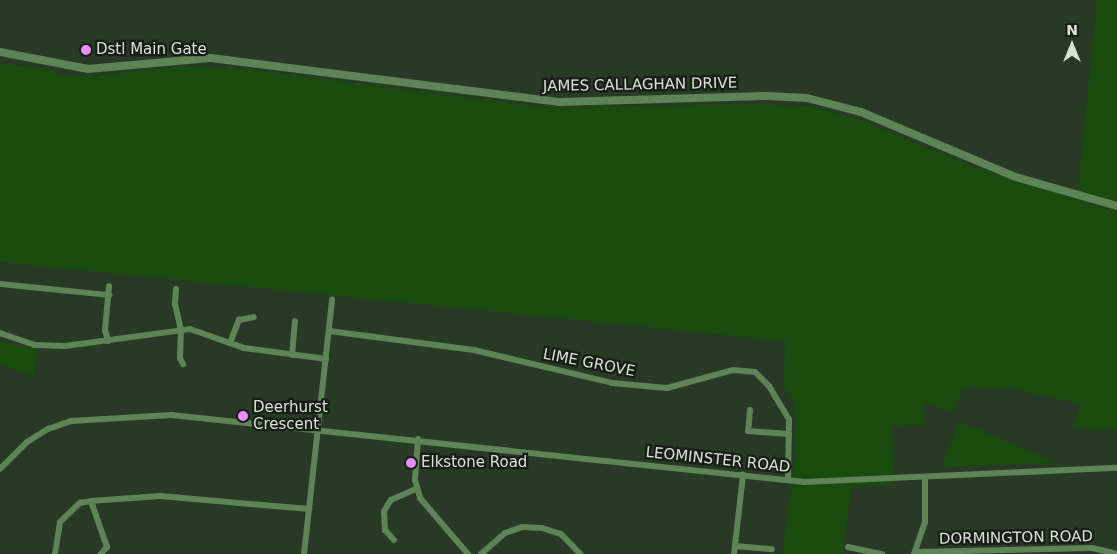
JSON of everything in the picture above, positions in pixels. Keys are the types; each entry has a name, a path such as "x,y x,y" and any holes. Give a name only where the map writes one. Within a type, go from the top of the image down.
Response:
{"street":[{"name":"JAMES CALLAGHAN DRIVE","path":"0,52 88,68 175,60 232,60 560,102 807,98 860,112 1016,177 1117,206"},
{"path":"0,284 109,295"},
{"path":"108,341 106,330 109,286"},
{"path":"176,289 175,304 181,329 180,358 183,364"},
{"path":"304,554 332,300"},
{"path":"230,343 239,320 254,317"},
{"path":"292,355 295,320"},
{"path":"0,334 34,345 65,346 181,329 207,332 230,343 292,355 326,359"},
{"name":"LIME GROVE","path":"329,332 474,350 597,380 661,388 744,369 762,377 785,410 789,434 788,480"},
{"path":"750,410 748,431 789,434"},
{"path":"0,468 27,442 48,429 89,418 171,415 318,428"},
{"name":"LEOMINSTER ROAD","path":"318,428 788,480 926,477 1117,468"},
{"path":"418,439 416,489 426,509 468,554"},
{"path":"734,554 742,475"},
{"path":"914,553 925,522 926,477"},
{"path":"394,540 385,530 384,511 391,500 416,489"},
{"path":"54,554 60,522 80,504 91,501 160,496 309,509"},
{"path":"91,501 107,547 101,554"},
{"path":"481,554 505,533 522,527 542,528 560,534 580,554"},
{"path":"735,546 772,550"},
{"path":"848,547 882,554"},
{"name":"DORMINGTON ROAD","path":"914,553 1092,548 1117,554"}],"green space":[{"path":"1097,0 1117,0 1117,202 1078,190"},
{"path":"0,63 53,70 58,74 80,77 187,66 254,70 544,107 753,104 809,106 861,120 969,165 1117,212 1117,430 1072,428 1081,404 1013,389 963,387 953,412 924,402 924,425 892,426 894,485 851,487 843,554 782,554 795,461 795,404 784,387 785,341 0,262"},
{"path":"0,341 36,349 34,377 0,365"},
{"path":"959,421 1058,463 941,467"}],"place":[{"name":"Dstl Main Gate","path":"86,50"},
{"name":"Deerhurst Crescent","path":"243,416"},
{"name":"Elkstone Road","path":"411,463"}]}
